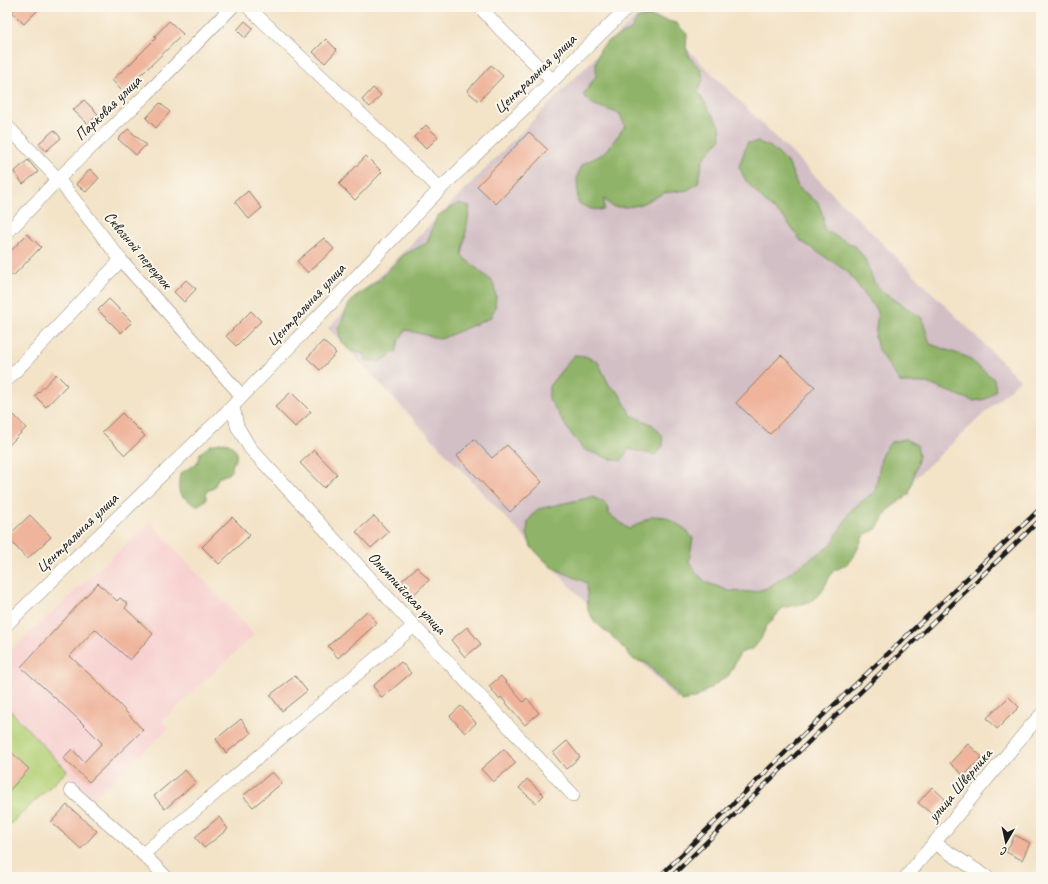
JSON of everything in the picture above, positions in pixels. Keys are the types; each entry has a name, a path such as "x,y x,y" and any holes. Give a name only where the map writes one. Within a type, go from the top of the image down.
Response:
{"street":[{"name":"Парковая улица","path":"7,233 58,179 147,94 232,7"},
{"path":"248,7 440,189"},
{"path":"480,7 501,30 553,81"},
{"name":"Центральная улица","path":"7,624 238,401 440,189 628,7"},
{"name":"Сквозной переулок","path":"7,126 58,179 121,260 238,401"},
{"path":"7,380 121,260"},
{"name":"Олимпийская улица","path":"238,401 237,426 250,448 414,626 573,795"},
{"path":"143,854 414,626"},
{"name":"улица Шверника","path":"906,877 1028,728 1041,716"},
{"path":"71,790 143,854 166,877"},
{"path":"934,843 987,877"}],"shaded area":[{"path":"645,7 1020,380 677,700 328,328"},
{"path":"150,522 254,635 162,721 168,729 92,799 7,707 7,654"}],"green space":[{"path":"648,16 676,23 687,34 686,48 691,59 701,69 703,79 698,92 720,127 721,138 703,159 698,183 688,190 664,193 639,205 626,207 613,207 604,199 604,210 591,209 578,203 577,176 583,164 605,153 625,126 620,114 592,104 583,95 596,76 596,62 600,49 610,40 631,30 637,19"},
{"path":"758,142 771,147 789,164 798,187 818,203 823,215 824,230 855,246 865,259 874,282 882,291 922,318 930,344 967,357 994,379 996,390 986,399 973,401 927,383 901,383 878,350 875,337 878,312 848,272 801,241 785,219 765,202 746,181 739,167 747,143"},
{"path":"459,203 470,207 462,256 493,282 496,296 495,308 490,318 441,339 406,330 399,340 396,352 378,362 365,360 364,354 351,351 341,342 338,328 349,304 358,294 379,280 403,255 427,243 437,216"},
{"path":"574,355 585,356 598,362 609,385 619,393 631,415 653,425 662,435 663,446 655,455 629,449 621,461 610,459 583,449 569,431 549,399 549,386"},
{"path":"905,439 917,445 919,456 909,494 889,509 876,529 864,535 853,558 844,566 833,571 821,593 810,602 783,608 766,627 761,639 753,649 740,653 729,675 696,698 682,701 646,663 634,660 616,640 595,622 588,611 587,583 551,567 531,547 527,533 528,521 538,509 592,497 606,503 609,514 629,529 653,516 666,517 685,529 693,538 689,561 696,573 706,582 729,591 754,592 767,588 831,545 851,510 875,491 882,454 891,442"},
{"path":"225,442 233,447 237,453 231,471 228,474 218,478 214,488 207,491 206,500 197,506 180,494 180,474 197,463 200,453 210,445"},
{"path":"7,707 67,771 7,827"}],"building":[{"path":"17,7 41,7 24,24 12,12"},
{"path":"169,21 183,34 122,91 112,80 156,38 154,37"},
{"path":"245,21 253,28 245,38 237,30"},
{"path":"326,39 337,50 325,63 313,52"},
{"path":"491,65 503,76 479,101 467,91"},
{"path":"373,88 381,95 370,107 362,100"},
{"path":"84,100 98,114 88,124 73,110"},
{"path":"160,103 170,112 156,128 146,118"},
{"path":"426,125 438,137 426,149 414,137"},
{"path":"128,129 146,145 136,155 118,139"},
{"path":"54,130 61,138 46,151 39,143"},
{"path":"529,132 548,150 496,204 477,186"},
{"path":"366,156 382,172 355,200 339,184"},
{"path":"28,160 38,172 23,184 14,172"},
{"path":"90,169 99,178 86,192 76,184"},
{"path":"248,191 262,208 249,219 235,202"},
{"path":"27,234 41,247 13,276 7,271 7,255"},
{"path":"324,238 334,249 308,273 297,261"},
{"path":"186,280 196,289 184,302 174,292"},
{"path":"109,299 132,322 121,333 98,310"},
{"path":"251,311 261,321 236,346 226,336"},
{"path":"323,341 336,353 320,370 307,358"},
{"path":"781,355 815,387 770,434 736,403"},
{"path":"56,374 67,385 46,407 35,396"},
{"path":"291,392 311,412 295,427 275,407"},
{"path":"122,413 145,436 125,455 102,432"},
{"path":"14,415 26,428 7,447 7,422"},
{"path":"474,439 492,458 507,445 542,482 510,512 457,456"},
{"path":"314,450 337,474 324,488 300,463"},
{"path":"30,515 51,537 27,559 7,537"},
{"path":"374,516 389,532 371,548 356,532"},
{"path":"232,517 250,535 219,564 202,547"},
{"path":"417,567 429,580 411,597 399,583"},
{"path":"98,583 117,601 120,598 128,604 125,608 153,634 130,660 95,629 70,656 103,687 143,730 89,782 63,758 72,749 84,762 102,743 21,667"},
{"path":"367,611 377,623 338,658 328,646"},
{"path":"467,627 481,644 465,657 451,640"},
{"path":"401,662 411,673 382,698 373,686"},
{"path":"295,676 307,691 282,711 270,695"},
{"path":"501,676 523,702 527,698 539,713 525,725 501,697 499,699 489,686"},
{"path":"1009,697 1019,707 997,729 987,718"},
{"path":"461,706 476,723 465,733 450,716"},
{"path":"241,719 251,733 226,753 216,739"},
{"path":"567,741 580,757 566,769 553,753"},
{"path":"968,744 982,757 964,776 950,763"},
{"path":"7,748 29,769 7,793"},
{"path":"504,749 516,763 493,782 481,769"},
{"path":"185,770 196,782 165,809 154,796"},
{"path":"272,772 282,783 253,807 243,796"},
{"path":"527,779 544,795 536,803 519,788"},
{"path":"932,787 945,799 932,814 918,803"},
{"path":"67,805 97,831 81,849 51,822"},
{"path":"219,817 228,829 204,848 195,837"},
{"path":"1015,835 1030,843 1022,860 1006,852"}],"railway":[{"path":"659,877 815,723 1041,508"},
{"path":"671,877 821,730 1041,519"}]}
